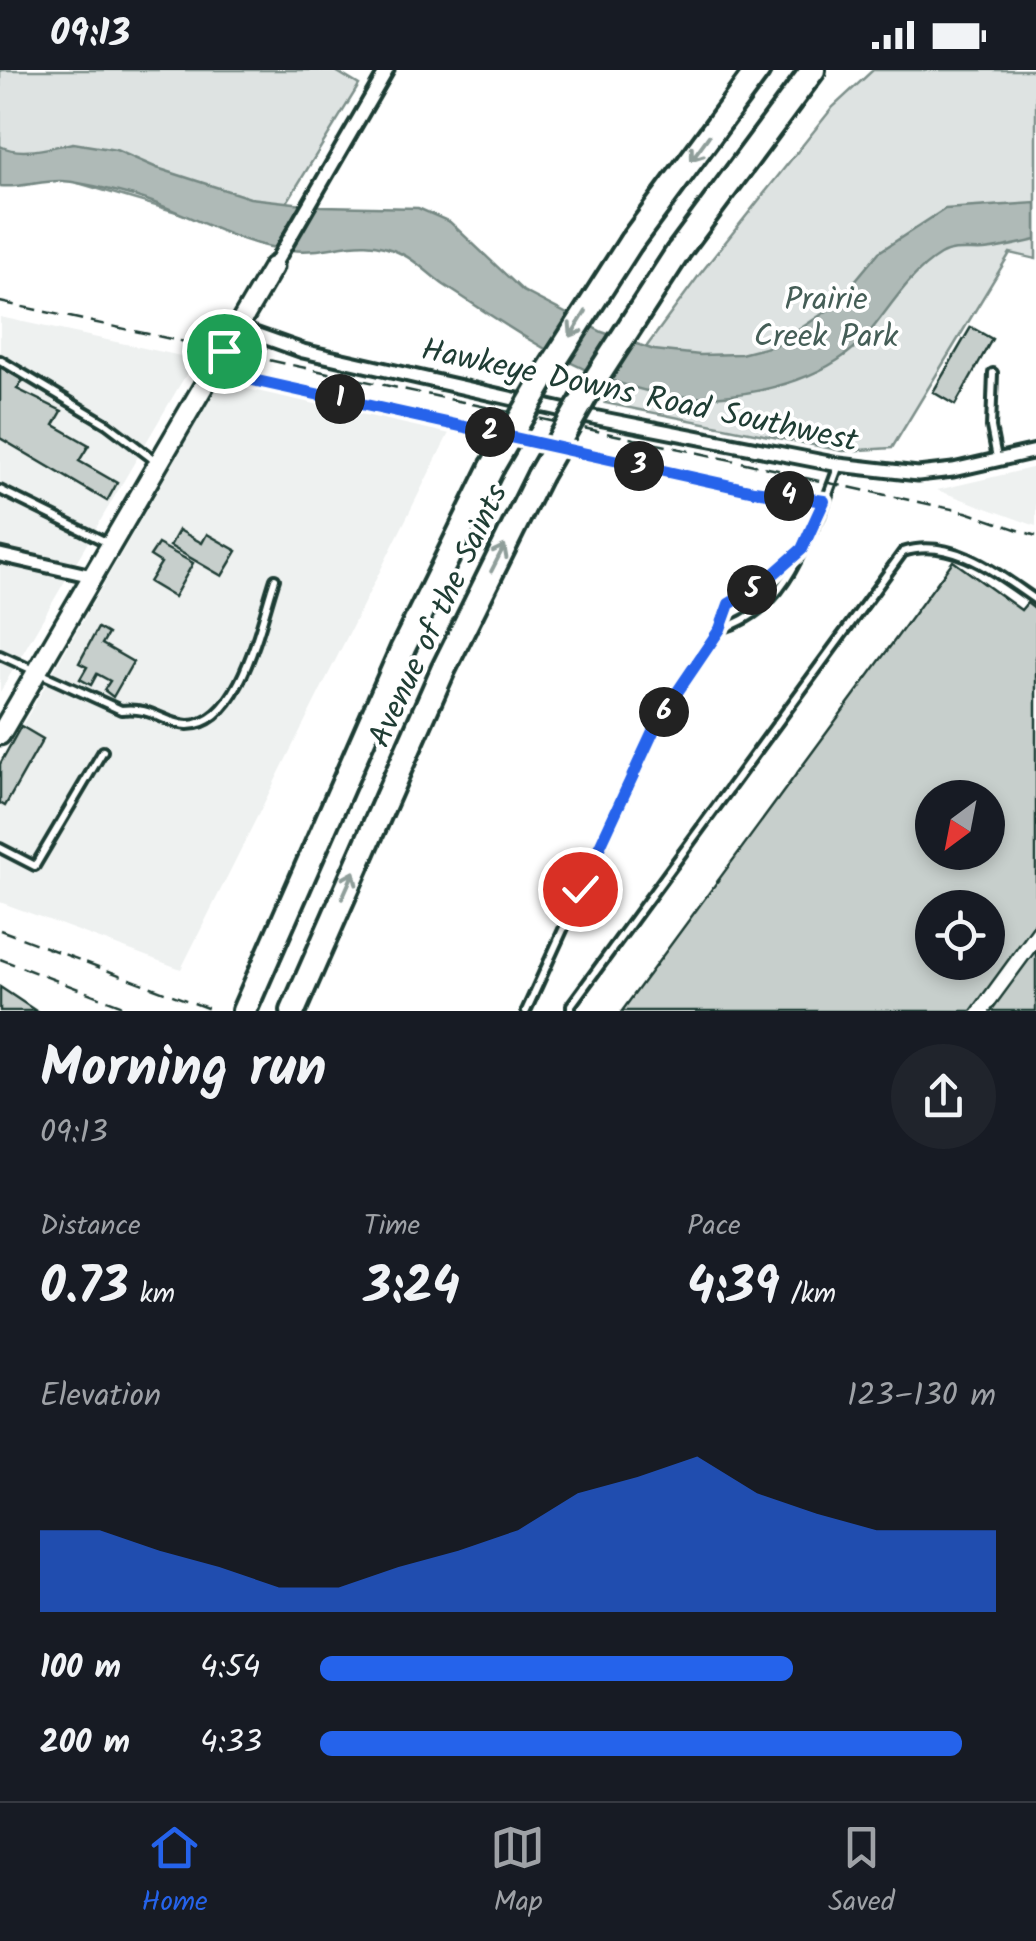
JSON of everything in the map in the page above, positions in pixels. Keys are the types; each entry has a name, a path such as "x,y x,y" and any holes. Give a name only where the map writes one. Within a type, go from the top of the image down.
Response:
{"highway":[{"name":"Avenue of the Saints","path":"244,1011 403,648 492,467 631,242 758,70"},
{"name":"Avenue of the Saints","path":"293,1011 442,670 539,476 678,252 810,76"}],"street":[{"path":"0,736 388,70"},
{"name":"Hawkeye Downs Road Southwest","path":"238,328 302,351 593,417 839,466 918,474 1036,451"},
{"path":"0,555 92,576"}],"lane":[{"path":"0,360 107,424 158,463"},
{"path":"212,371 754,491 824,501"},
{"path":"992,373 990,427 998,460"},
{"path":"720,629 742,623 790,578 839,466"},
{"path":"0,490 110,544"},
{"path":"571,1011 903,552 920,547 948,550 1036,600"},
{"path":"526,1011 659,719 720,629 729,604 761,585 802,549"},
{"path":"0,655 121,710 140,708 186,725 210,720 235,695 274,579"},
{"path":"0,848 35,866 103,750"}],"shaded area":[{"path":"73,143 116,150 157,168 250,198 321,206 418,208 450,222 523,291 602,332 654,350 700,355 741,354 776,345 834,306 879,252 945,209 1036,203 1036,240 940,255 910,280 854,348 817,372 754,392 675,396 604,378 570,362 505,325 408,257 386,248 358,244 306,251 270,247 230,235 154,202 97,187 60,181 0,186 0,146 27,151"},
{"path":"0,317 195,359 0,692"},
{"path":"222,379 450,431 181,969 0,902 0,764"},
{"path":"1036,467 1036,526 937,490"}],"green space":[{"path":"0,70 334,70 359,85 265,238 3,161"},
{"name":"Prairie Creek Park","path":"873,70 1036,70 1036,259 1010,253 892,448 843,451 605,403 700,274 833,107"}],"building":[{"path":"971,327 992,339 955,405 933,392"},
{"path":"0,367 23,380 17,389 62,411 54,425 89,445 79,461 117,483 107,501 0,438"},
{"path":"179,530 202,543 207,534 237,551 222,576 170,546"},
{"path":"158,544 193,563 174,597 149,582 161,563 150,556"},
{"path":"953,561 1021,610 1027,603 1036,610 1036,922 1005,964 1005,890 915,890 915,980 994,980 971,1011 622,1011"},
{"path":"98,628 108,634 102,644 133,662 113,697 104,690 110,681 97,674 91,685 80,679 87,667 79,663"},
{"path":"21,726 43,739 5,806 0,803 0,764"},
{"path":"1036,950 1036,1011 991,1011"},
{"path":"0,987 36,1011 0,1011"}],"railway":[{"path":"0,302 796,474"},
{"path":"782,473 966,512 1036,536"},
{"path":"0,930 215,1011"},
{"path":"0,959 136,1011"}],"route":[{"path":"224,351 212,371 754,491 824,501 802,549 761,585 729,604 720,629 659,719 580,889"}]}
